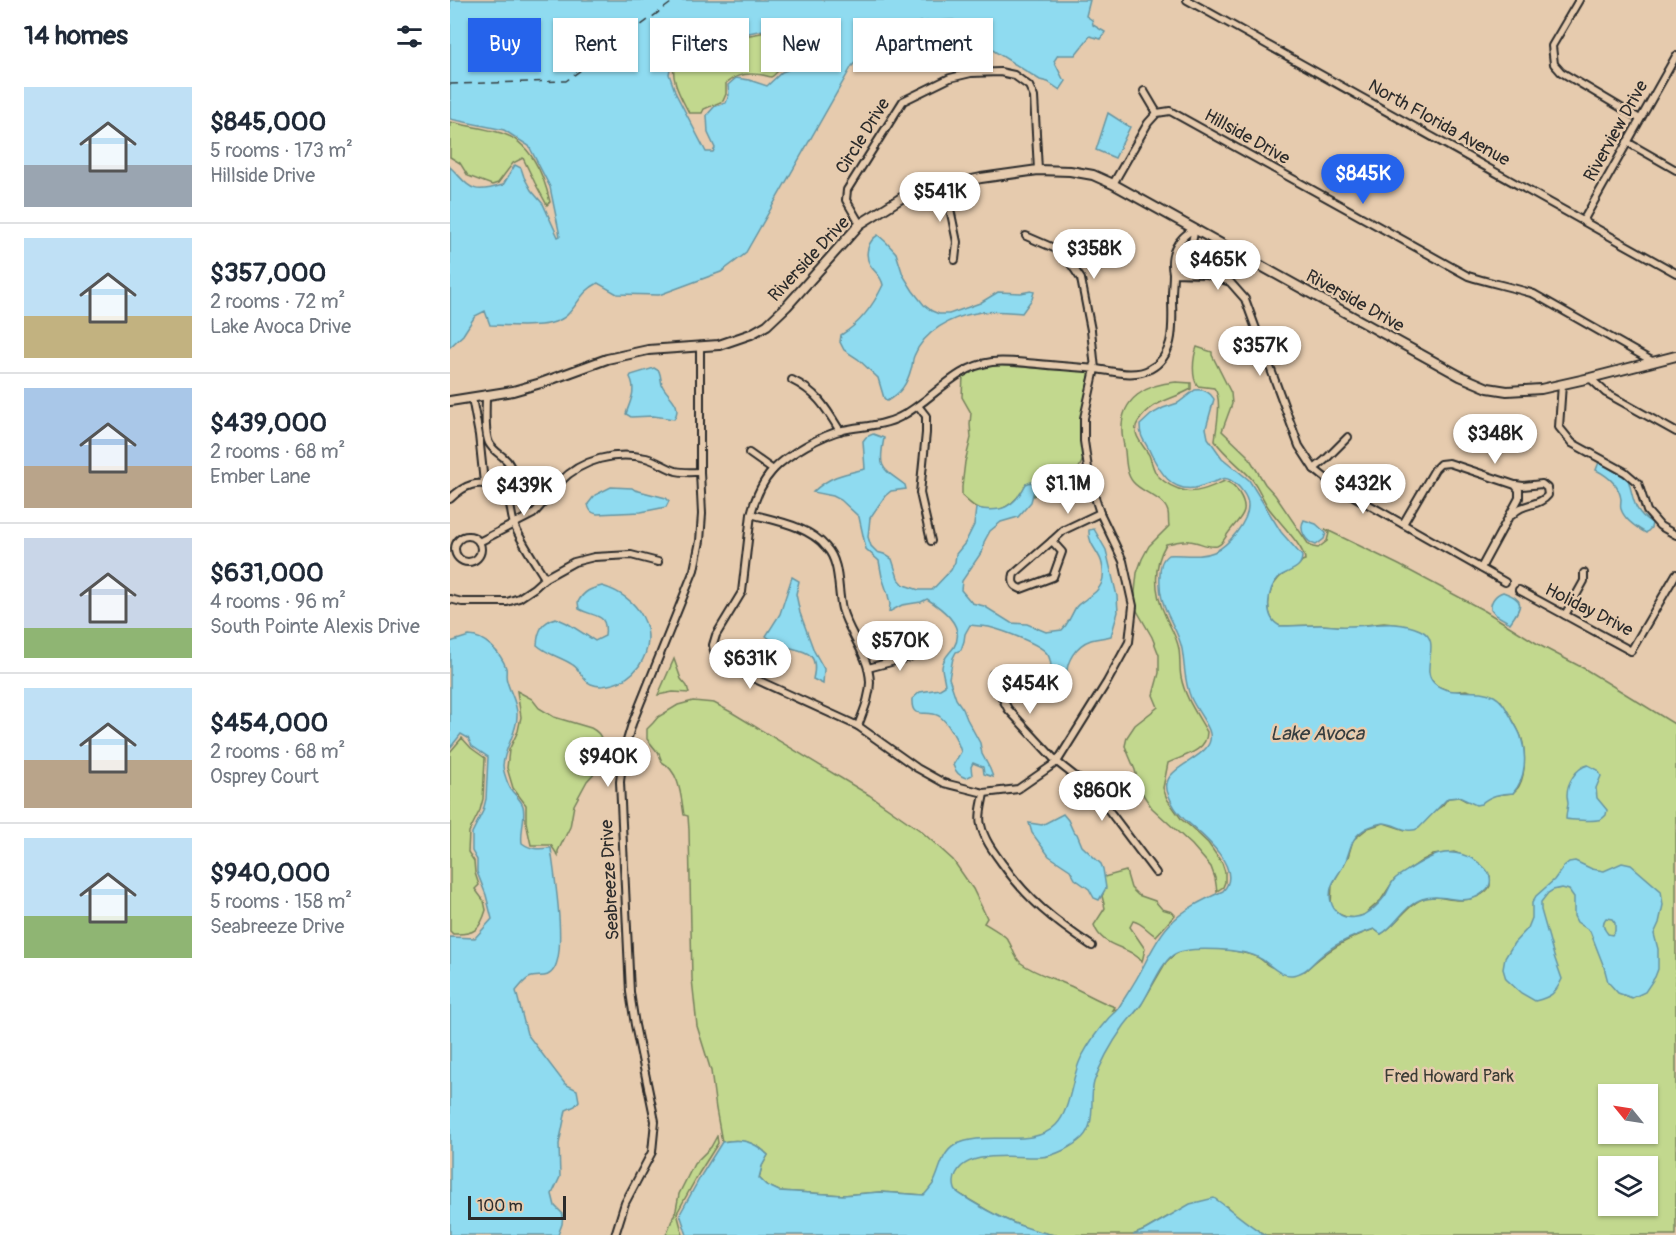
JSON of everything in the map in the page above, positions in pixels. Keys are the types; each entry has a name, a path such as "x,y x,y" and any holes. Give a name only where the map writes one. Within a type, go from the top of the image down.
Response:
{"street":[{"name":"North Florida Avenue","path":"1187,0 1676,273"},
{"path":"1579,0 1552,46 1554,64 1561,72 1640,119"},
{"name":"Riverview Drive","path":"1583,221 1676,56"},
{"path":"1669,68 1676,72"},
{"name":"Circle Drive","path":"860,224 846,200 847,190 903,101 950,78 971,72 1000,72 1014,75 1029,86 1034,97 1038,170"},
{"path":"1113,184 1148,123 1157,113 1144,91"},
{"name":"Hillside Drive","path":"1157,113 1170,111 1468,276 1534,294 1652,362"},
{"path":"1627,142 1676,170"},
{"name":"Riverside Drive","path":"450,400 513,391 541,384 607,358 648,350 719,345 735,340 767,325 787,306 860,224 903,198 945,185 1038,170 1070,171 1093,175 1113,184 1474,383 1507,391 1541,389 1676,356"},
{"path":"945,185 957,242 955,260"},
{"path":"1026,236 1063,252 1081,279 1091,330 1095,369 1084,418 1084,441 1090,482 1100,513 1123,561 1133,606 1129,642 1057,762 1018,789 984,793 944,783 917,768 858,726 718,662 713,645 716,635 742,592 754,503 773,470 803,446 840,431 897,418 919,406 956,375 977,365 995,362 1095,369 1138,374 1150,369 1160,362 1171,341 1173,273 1170,260 1182,236 1194,229"},
{"path":"1173,273 1182,263 1194,241 1194,229"},
{"path":"1173,273 1207,274 1230,282 1245,299 1299,446 1314,469 1334,484 1505,582"},
{"name":"Seabreeze Drive","path":"615,1235 625,1203 652,1152 655,1121 630,992 620,782 623,754 632,724 694,570 700,541 702,514 700,346"},
{"path":"1590,378 1606,393 1676,432"},
{"path":"792,380 805,386 823,402 840,431"},
{"path":"1562,384 1559,427 1572,443 1625,472 1638,483 1647,511 1660,526 1676,535"},
{"path":"486,395 489,443 510,464 513,471 509,501"},
{"path":"472,398 484,483"},
{"path":"919,406 926,416 920,493 931,541"},
{"path":"1314,469 1348,437"},
{"path":"749,453 773,470"},
{"path":"479,542 533,514 561,481 578,468 591,462 611,456 628,455 649,459 675,471 700,472"},
{"path":"1403,524 1435,469 1440,464 1449,463 1515,484 1523,486 1542,484 1547,488 1548,495 1542,501 1519,508 1506,522"},
{"path":"450,499 461,489 484,483 505,493 514,525 545,578"},
{"path":"1480,567 1519,498 1519,490 1515,484"},
{"path":"1052,541 1062,552 1053,577 1021,589 1013,585 1014,574 1064,530 1100,513"},
{"path":"751,514 795,527 826,546 830,553 835,564 842,608 868,668 869,696 858,726"},
{"path":"463,536 470,536 479,542 481,548 475,560 462,561 457,557 454,551 455,544 463,536"},
{"path":"450,599 462,602 507,602 519,598 545,578 574,562 594,556 631,555 658,562"},
{"path":"1565,615 1584,580 1584,573"},
{"name":"Holiday Drive","path":"1519,590 1631,651 1676,574"},
{"path":"868,668 910,657 916,651"},
{"path":"993,674 1008,709 1057,762 1095,792 1156,873"},
{"path":"984,793 980,824 990,847 1016,884 1063,927 1092,946"}],"green space":[{"path":"761,33 761,72 777,72 771,77 753,74 731,79 726,83 726,94 723,101 704,109 702,113 689,113 675,82 673,72 749,72 750,35"},
{"path":"450,122 501,133 520,143 540,170 550,202 547,205 523,158 513,163 498,183 492,185 468,176 460,163 450,157"},
{"name":"Fred Howard Park","path":"1197,347 1212,352 1231,393 1232,404 1222,431 1248,456 1265,484 1309,545 1318,548 1327,541 1329,533 1325,529 1399,565 1485,611 1676,725 1676,1235 1265,1235 1244,1222 1226,1206 1169,1216 1133,1235 1054,1235 1028,1229 995,1215 958,1193 924,1195 880,1192 843,1195 779,1191 766,1185 759,1178 768,1155 763,1150 747,1142 735,1140 722,1142 711,1071 697,1026 692,979 688,816 684,815 673,772 662,762 659,754 647,739 647,729 658,717 678,705 693,701 714,703 869,795 921,831 953,860 973,889 987,918 984,923 1006,938 1021,963 1038,973 1115,1007 1113,1010 1117,1009 1133,1015 1166,962 1180,952 1199,948 1230,950 1257,957 1272,967 1305,971 1329,951 1354,937 1374,929 1381,934 1420,900 1430,897 1469,899 1482,894 1490,886 1490,876 1474,860 1454,852 1433,855 1394,880 1381,900 1364,915 1355,918 1346,917 1336,913 1331,906 1332,885 1348,857 1353,840 1368,828 1384,823 1405,830 1442,806 1448,798 1459,797 1466,801 1513,793 1519,787 1523,775 1522,739 1501,701 1466,690 1452,692 1437,686 1431,680 1402,625 1384,623 1347,627 1280,626 1275,622 1269,611 1271,590 1281,576 1305,560 1304,554 1268,507 1253,481 1215,441 1218,413 1217,393 1214,388 1198,386 1194,378 1193,367"},
{"path":"995,365 1090,372 1081,417 1083,459 1079,468 1033,496 1034,487 1026,484 1012,502 993,511 976,507 962,496 965,462 971,438 971,413 962,397 963,375 979,368"},
{"path":"1176,382 1191,383 1191,389 1150,409 1136,426 1137,435 1149,455 1155,472 1167,483 1190,492 1225,481 1237,489 1244,505 1243,514 1217,546 1192,541 1166,544 1159,561 1156,579 1161,606 1178,645 1180,673 1185,692 1207,732 1206,739 1198,749 1168,763 1163,788 1167,799 1182,820 1208,843 1222,863 1225,882 1223,887 1217,891 1211,867 1192,845 1152,808 1144,796 1125,746 1127,737 1135,725 1158,707 1153,695 1159,673 1159,655 1136,609 1135,592 1137,573 1142,559 1149,546 1169,526 1166,507 1137,486 1129,475 1122,437 1123,420 1126,410 1137,395 1155,386"},
{"path":"674,659 689,693 673,692 658,695"},
{"path":"517,691 532,699 539,708 554,717 591,728 597,732 602,741 598,769 587,781 574,805 570,827 558,851 558,856 551,845 531,845 526,822 526,805 513,788 507,768 509,750 518,731 521,717"},
{"path":"462,738 485,758 483,799 469,832 468,852 474,861 479,885 475,889 484,901 486,910 475,930 453,934 450,931 450,752"},
{"path":"1126,871 1131,888 1138,895 1155,901 1162,909 1175,915 1156,936 1140,923 1133,921 1130,927 1145,949 1142,962 1131,952 1103,939 1094,925 1105,908 1102,896 1104,877"},
{"path":"717,1136 718,1143 677,1213 683,1235 666,1235 676,1210 679,1194 694,1164 711,1147"}],"water":[{"path":"450,0 1090,0 1086,16 1092,20 1093,25 1105,32 1101,39 1090,36 1075,55 1058,55 1054,61 1066,81 1060,90 994,51 993,18 853,18 853,65 745,254 721,272 659,295 617,294 598,283 585,293 562,319 543,325 490,325 485,311 475,316 463,335 450,347 450,167 467,184 477,189 503,185 515,165 521,168 531,190 543,204 558,237 560,236 550,187 529,146 504,130 450,119","holes":["650,18 749,18 749,33 761,30 761,18 841,18 841,72 782,72 767,86 736,78 728,85 729,95 726,103 715,106 707,115 708,133 715,148 713,152 706,152 676,94 669,72 650,72"]},
{"path":"1108,113 1130,127 1115,158 1096,150"},
{"path":"878,235 896,253 903,275 913,291 924,305 939,314 949,314 980,303 998,292 1031,291 1034,292 1032,299 1022,313 993,311 976,313 957,318 931,332 913,358 905,384 896,395 887,401 878,378 858,359 844,350 840,342 841,335 866,313 883,285 867,257 869,244"},
{"path":"654,368 659,371 664,389 676,404 677,414 674,419 653,416 631,417 626,414 633,391 631,375"},
{"name":"Lake Avoca","path":"1195,390 1211,394 1214,399 1206,428 1208,438 1222,458 1249,480 1281,532 1302,556 1300,564 1279,577 1272,589 1269,610 1275,622 1280,626 1394,624 1420,630 1427,635 1430,641 1429,670 1434,683 1447,690 1487,693 1497,698 1511,717 1523,744 1525,759 1523,774 1513,793 1495,795 1476,805 1459,797 1448,798 1415,830 1406,830 1384,823 1371,826 1361,832 1353,840 1344,865 1332,885 1330,898 1334,909 1343,916 1364,915 1385,896 1397,877 1440,854 1457,853 1475,860 1488,872 1489,887 1472,899 1431,897 1422,899 1405,910 1392,926 1381,934 1374,929 1348,939 1297,974 1283,974 1261,959 1231,951 1203,949 1173,955 1164,964 1141,1005 1126,1023 1103,1060 1094,1082 1090,1125 1082,1138 1052,1155 977,1159 966,1163 958,1171 954,1186 961,1195 1005,1220 1054,1235 687,1235 680,1214 722,1142 735,1140 747,1142 763,1150 768,1155 759,1178 766,1185 779,1191 843,1195 880,1192 924,1195 933,1184 950,1148 955,1145 980,1139 1021,1138 1046,1132 1056,1125 1065,1111 1081,1058 1100,1029 1119,1007 1161,935 1175,919 1187,910 1223,891 1228,882 1228,872 1224,862 1209,841 1177,811 1169,796 1167,785 1170,776 1206,749 1210,740 1209,730 1189,692 1181,645 1163,601 1160,572 1162,561 1168,555 1203,555 1220,549 1237,532 1245,518 1248,502 1239,487 1227,479 1187,488 1179,487 1167,479 1158,467 1140,430 1140,425 1152,414 1178,403"},
{"path":"873,434 884,438 881,456 883,466 905,485 906,489 891,491 885,496 870,518 868,537 871,546 877,552 892,559 898,578 904,585 919,590 932,590 951,570 956,554 965,543 974,525 976,508 993,510 1006,507 1017,499 1026,484 1031,482 1035,487 1031,502 1018,517 1001,522 990,531 984,542 983,550 962,581 961,590 972,603 984,606 1011,623 1027,624 1046,632 1062,630 1076,607 1096,592 1103,580 1102,564 1090,540 1089,530 1094,529 1106,550 1117,596 1118,612 1111,636 1086,642 1076,650 1070,660 1067,678 1064,681 1057,681 1048,655 1038,646 989,627 970,625 961,650 956,652 953,658 949,678 956,699 980,743 982,754 993,777 984,774 983,767 973,763 972,775 966,778 959,775 953,765 961,752 949,727 939,716 917,712 912,706 912,699 920,692 945,686 943,664 957,640 957,632 951,619 927,599 902,605 889,612 890,604 879,561 866,549 859,517 841,500 813,492 831,479 865,469 863,441"},
{"path":"1599,462 1628,479 1637,509 1652,523 1646,533 1635,526 1623,513 1620,494 1615,485 1596,470"},
{"path":"611,487 632,488 666,498 669,501 666,507 641,512 597,514 592,512 588,504 595,495"},
{"path":"1304,520 1316,524 1326,533 1324,539 1316,545 1304,535 1302,524"},
{"path":"792,577 799,581 796,594 800,613 814,651 824,669 823,684 813,679 815,668 810,655 774,642 766,636 780,614"},
{"path":"602,586 615,591 636,607 647,628 648,641 645,653 634,672 617,683 599,686 588,683 573,665 537,645 542,627 556,618 595,641 605,636 602,619 579,609 578,602 588,591"},
{"path":"1503,592 1515,598 1520,604 1510,623 1496,615 1491,609 1494,598"},
{"path":"469,636 481,639 492,646 500,657 506,668 506,679 516,707 516,722 503,765 509,786 523,806 522,843 532,848 551,848 560,928 558,959 552,972 546,976 529,978 516,991 527,1034 565,1084 577,1090 579,1101 575,1106 566,1110 559,1144 560,1177 552,1194 555,1206 563,1214 558,1235 450,1235 450,937 475,938 492,919 477,872 477,860 472,851 472,833 486,799 488,757 472,746 468,738 461,734 450,748 450,642"},
{"path":"1588,765 1598,770 1601,776 1596,788 1597,798 1607,810 1606,815 1599,820 1566,819 1567,790 1570,781 1580,769"},
{"path":"1063,814 1077,834 1082,846 1101,864 1106,888 1099,900 1075,879 1070,870 1049,856 1032,833 1029,823 1042,825"},
{"path":"1575,861 1592,869 1604,871 1622,863 1631,865 1661,891 1663,905 1654,934 1658,949 1658,969 1645,992 1632,998 1618,993 1608,982 1590,931 1577,922 1574,916 1574,897 1569,890 1562,888 1548,893 1541,902 1541,910 1562,979 1557,988 1549,996 1535,1001 1521,993 1506,979 1503,969 1505,958 1514,943 1528,928 1532,918 1532,903 1569,862","holes":["1606,918 1612,919 1615,923 1615,931 1612,935 1608,934 1603,924"]},
{"path":"1214,1198 1265,1235 1133,1235 1190,1204"}],"ferry route":[{"path":"450,84 566,81 675,0"}]}
